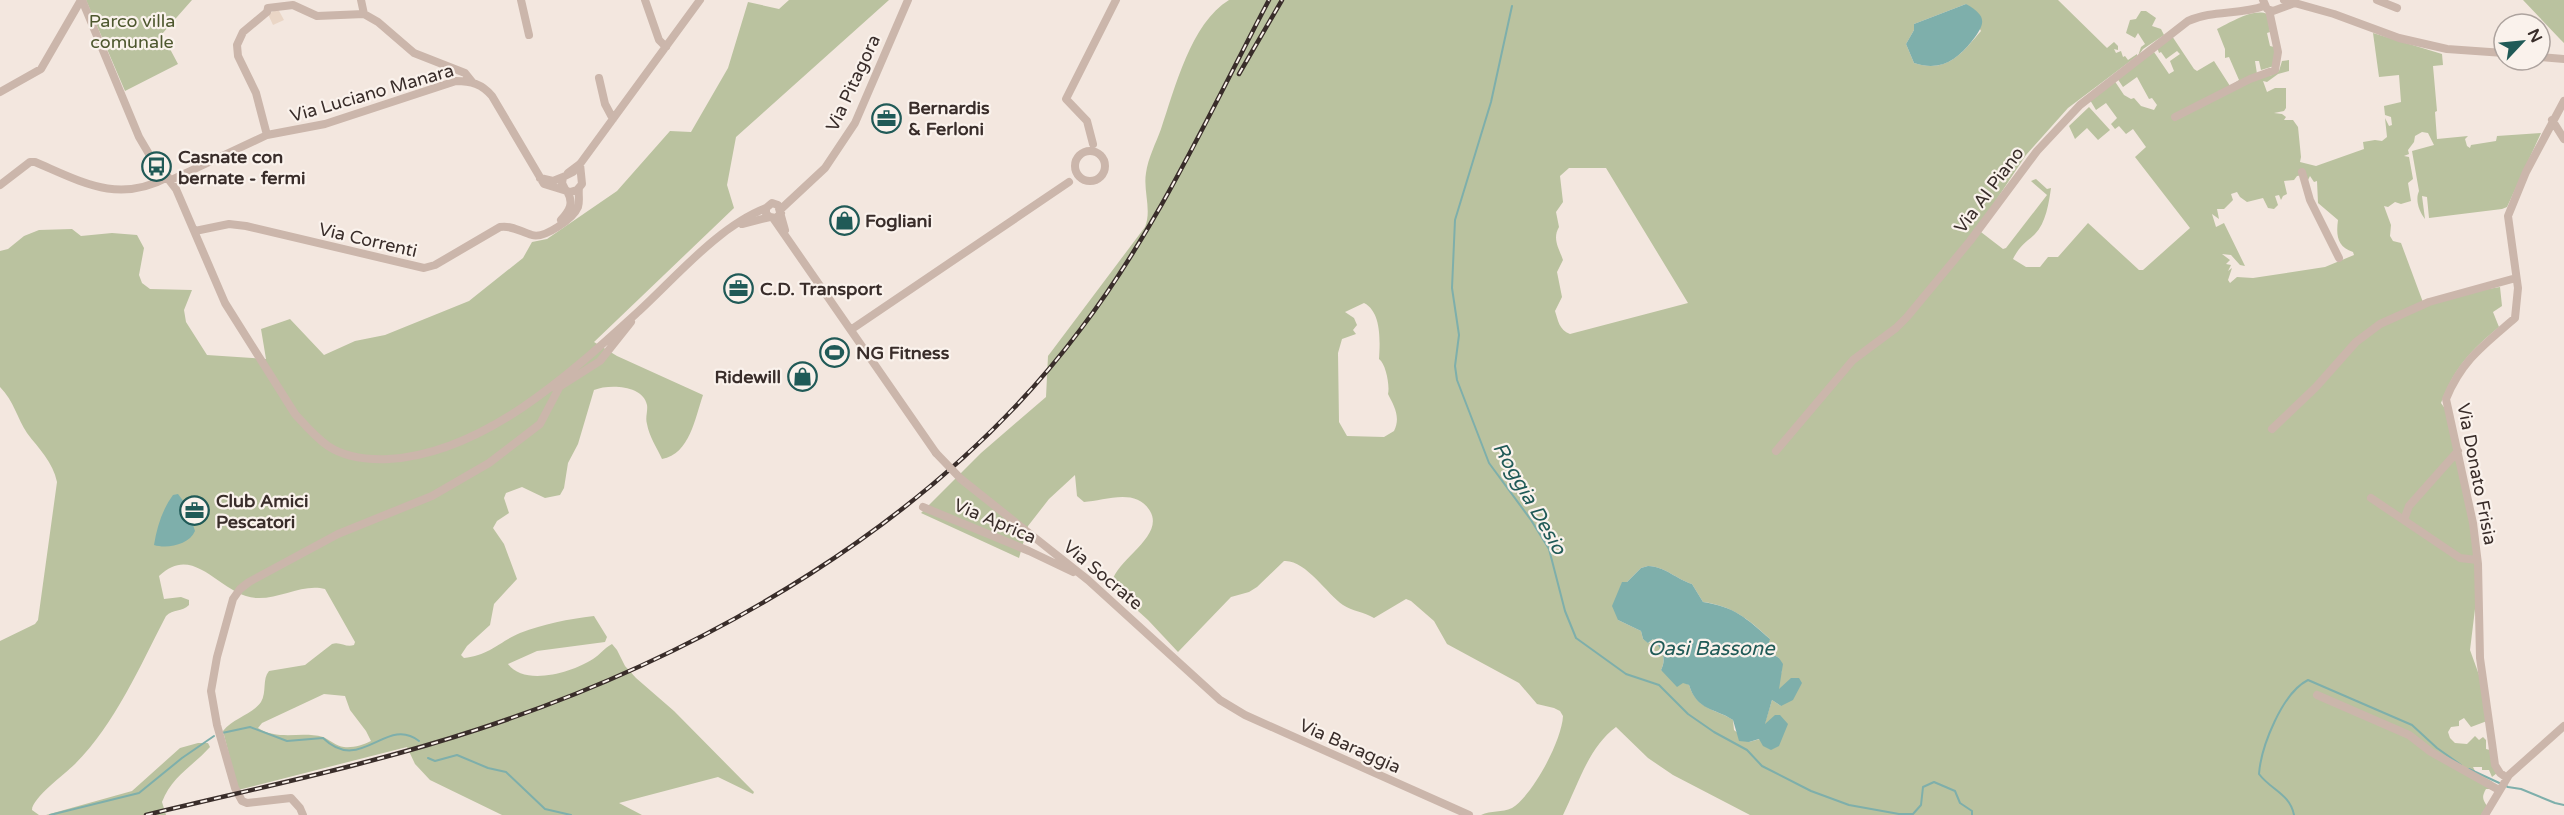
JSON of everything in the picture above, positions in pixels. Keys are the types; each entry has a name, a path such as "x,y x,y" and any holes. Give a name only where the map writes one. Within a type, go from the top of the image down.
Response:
{"street":[{"path":"0,92 41,69 82,0"},
{"path":"82,0 139,138 169,178 195,231 225,303 306,426 327,446 351,456 378,459 407,458 468,439 538,396 637,313 716,239 735,226 772,203 779,209 786,234"},
{"path":"361,0 364,14"},
{"path":"521,0 529,35"},
{"path":"645,0 656,34 666,47"},
{"path":"557,226 570,206 571,200 562,183 566,175 580,164 700,0"},
{"name":"Via Pitagora","path":"779,209 825,168 855,123 908,0"},
{"path":"766,208 766,214 786,234 852,329 1069,182 1082,179 1094,180 1103,172 1105,164 1093,144 1087,121 1066,99 1116,0"},
{"path":"2377,0 2397,8"},
{"path":"2175,117 2250,79 2275,70 2278,52 2265,3"},
{"name":"Via Al Piano","path":"1776,451 1853,360 1889,334 1907,317 1970,241 2037,151 2080,105 2188,21 2204,15 2249,12 2265,3 2276,11 2284,3"},
{"path":"2284,3 2334,14 2418,42 2447,49 2492,52"},
{"path":"267,135 256,93 238,56 237,45 243,32 267,12 267,4 292,5 316,16 364,14 414,53 465,73 473,82"},
{"path":"599,78 605,104 613,119"},
{"name":"Via Luciano Manara","path":"0,185 25,164 35,162 86,184 112,190 149,185 267,135 325,124 448,82 473,82 487,90 540,178"},
{"name":"Via Donato Frisia","path":"2503,785 2495,765 2480,658 2474,522 2446,399 2453,382 2467,361 2481,345 2515,318 2518,288 2508,216 2526,172 2564,101"},
{"path":"2552,120 2564,139"},
{"path":"1069,182 1077,157 1093,144"},
{"path":"1083,152 1091,151 1099,154"},
{"path":"579,176 580,164"},
{"path":"1075,169 1082,179"},
{"path":"540,178 553,181 574,172 582,181 576,210 557,226"},
{"path":"2302,172 2310,200 2339,258"},
{"path":"540,178 547,186 575,191 579,188"},
{"path":"735,226 771,218 779,209"},
{"name":"Via Correnti","path":"195,231 229,224 246,226 424,268 435,266 500,226 539,236 557,226"},
{"path":"2272,429 2316,387 2356,342 2380,324 2429,302 2517,278"},
{"path":"538,396 559,388 594,366 605,356 637,313"},
{"name":"Via Socrate","path":"852,329 936,453 961,479 1088,580 1220,700"},
{"path":"596,348 604,351 605,356"},
{"path":"588,356 590,364 594,366"},
{"path":"303,815 291,798 247,803 242,801 235,788 221,741 211,691 217,657 233,599 249,582 338,534 432,496 489,463 540,424 559,388"},
{"path":"2404,520 2409,506 2458,451"},
{"path":"2371,498 2460,558 2477,560"},
{"name":"Via Aprica","path":"923,507 1029,551 1088,580"},
{"path":"2317,695 2409,735 2431,752 2503,785"},
{"name":"Via Baraggia","path":"1220,700 1245,715 1469,815"},
{"path":"2485,815 2503,785 2533,752 2564,726"}],"green space":[{"name":"Parco villa comunale","path":"86,0 192,0 162,34 178,64 125,91"},
{"path":"789,0 889,0 736,137 727,185 734,208 594,342 617,356 703,395 685,443 671,456 662,459 648,428 647,405 644,398 639,393 625,388 608,387 594,390 578,444 568,463 564,488 560,495 545,498 522,487 506,493 504,498 509,513 497,521 493,528 504,544 517,579 494,604 490,625 467,646 461,655 464,658 481,654 520,633 538,627 594,616 607,637 605,642 537,651 508,664 516,671 526,675 549,675 584,664 612,644 625,666 636,678 674,711 754,792 753,794 718,777 619,803 642,815 502,815 430,780 415,764 407,747 238,790 223,731 261,702 269,671 305,665 332,644 351,646 355,642 325,589 300,589 266,598 257,598 231,589 208,573 184,564 172,567 159,576 164,599 181,597 189,600 189,605 166,616 126,694 102,731 75,764 37,799 32,810 39,815 0,815 0,641 35,624 38,620 57,482 49,462 27,433 9,398 0,387 0,251 8,249 24,236 39,230 72,229 81,236 112,233 137,235 144,248 139,275 142,283 150,289 192,290 184,310 186,322 207,355 266,359 261,329 290,319 324,355 355,341 385,335 469,301 523,258 532,242 547,239 617,191 670,131 691,132 728,68 748,2 779,9","holes":["324,694 345,696 350,710 371,741 358,746 344,747 315,735 282,735 258,728 262,723"]},
{"path":"1229,0 2058,0 2107,48 2114,42 2118,46 2118,50 2114,49 2116,53 2121,51 2123,57 2125,56 2128,60 2137,54 2137,56 2068,108 2026,155 1977,229 2003,249 2006,248 2047,195 2031,181 2036,179 2047,189 2051,188 2042,224 2013,259 2026,267 2040,267 2048,257 2058,257 2088,223 2139,270 2143,270 2190,228 2135,157 2146,147 2133,129 2126,134 2119,126 2115,129 2111,124 2117,118 2106,103 2096,110 2090,100 2114,80 2124,95 2131,99 2134,98 2141,106 2154,110 2157,105 2152,98 2149,99 2137,77 2123,87 2117,78 2154,52 2169,74 2174,71 2170,61 2180,54 2177,51 2166,59 2161,52 2159,53 2157,47 2172,36 2194,69 2197,71 2214,61 2230,86 2239,80 2229,57 2225,58 2225,49 2217,29 2248,15 2267,14 2270,32 2267,33 2270,46 2274,47 2274,66 2261,70 2259,61 2255,61 2257,74 2270,76 2279,71 2282,61 2289,60 2289,71 2278,74 2267,82 2263,81 2267,92 2275,88 2286,88 2286,108 2284,111 2274,113 2282,114 2286,117 2284,120 2293,120 2298,127 2300,162 2316,166 2364,149 2363,142 2382,141 2387,137 2385,118 2389,126 2392,125 2391,117 2385,115 2384,106 2401,102 2399,75 2379,77 2373,33 2442,54 2443,65 2433,66 2437,139 2468,136 2465,139 2470,148 2471,145 2496,141 2497,136 2541,133 2507,207 2429,218 2427,197 2422,196 2425,219 2418,205 2419,191 2412,151 2434,145 2428,133 2422,132 2415,136 2408,150 2409,154 2404,156 2409,157 2413,179 2408,183 2411,201 2401,204 2395,202 2388,207 2384,206 2391,225 2390,236 2393,241 2401,243 2424,305 2458,294 2500,287 2502,306 2493,312 2499,327 2464,360 2441,403 2446,410 2475,544 2475,609 2470,650 2483,686 2487,721 2471,727 2464,718 2459,721 2459,726 2451,727 2448,732 2455,743 2467,744 2475,736 2479,740 2483,737 2486,740 2486,749 2490,750 2497,773 2492,777 2489,770 2473,767 2476,773 2493,782 2491,789 2486,789 2483,796 2487,806 2481,815 1750,815 1673,775 1648,758 1616,727 1598,745 1591,756 1563,815 1481,815 1512,808 1529,792 1558,739 1563,716 1554,708 1537,704 1519,683 1447,644 1434,621 1411,601 1406,599 1374,618 1343,605 1300,565 1284,561 1257,587 1231,597 1178,652 1116,591 1112,582 1116,573 1151,529 1153,520 1150,511 1137,499 1119,497 1084,502 1077,496 1075,475 1049,499 1028,526 1019,558 921,513 981,453 1046,397 1048,356 1145,227 1148,214 1145,180 1150,156 1194,40 1216,10","holes":["1966,4 1981,31 1953,59 1945,64 1926,66 1914,63 1906,44 1914,30 1914,24","1569,168 1606,168 1688,303 1570,334 1563,330 1555,311 1562,297 1557,272 1563,260 1556,240 1559,227 1556,212 1563,202 1560,176","2303,175 2308,180 2310,176 2314,182 2317,181 2318,203 2338,220 2339,240 2354,255 2325,267 2253,278 2237,277 2230,283 2228,280 2232,268 2228,271 2231,265 2226,264 2230,260 2222,254 2231,255 2240,265 2245,266 2224,223 2216,227 2212,214 2219,219 2217,209 2224,209 2233,200 2231,194 2237,192 2247,202 2263,198 2268,208 2274,209 2278,205 2275,196 2279,195 2281,200 2287,194 2284,181 2294,180 2297,176","1364,303 1370,307 1377,320 1379,359 1385,370 1388,394 1397,416 1394,431 1384,437 1347,436 1339,422 1338,353 1342,339 1356,334 1353,330 1357,325 1354,318 1345,312","1648,566 1660,569 1692,584 1703,602 1732,610 1770,639 1762,642 1760,646 1779,658 1782,670 1778,684 1781,706 1772,700 1760,739 1749,742 1734,730 1733,720 1702,704 1692,693 1689,685 1661,670 1663,657 1656,642 1653,639 1649,643 1643,639 1641,631 1618,620 1622,583 1627,582 1641,568"]},
{"path":"2523,0 2564,0 2564,43 2552,31 2552,12 2534,12"},
{"path":"2141,11 2146,11 2156,18 2152,26 2161,29 2164,35 2143,49 2138,56 2141,47 2145,44 2138,33 2135,38 2126,33 2130,20 2136,19"},
{"path":"2089,107 2110,130 2098,140 2087,128 2075,139 2069,126"},
{"path":"208,743 210,747 171,785 162,802 166,815 46,815 132,791 180,748"}],"shaded area":[{"path":"278,9 284,20 273,25 268,14"}],"water":[{"path":"1966,4 1978,12 1982,25 1966,48 1947,63 1932,66 1914,63 1906,44 1914,30 1914,24"},
{"path":"178,494 187,506 195,531 183,543 154,545 163,513 173,495"},
{"name":"Oasi Bassone","path":"1648,566 1692,584 1703,602 1732,610 1770,639 1768,646 1762,643 1760,646 1779,658 1783,664 1779,689 1791,678 1799,678 1802,683 1793,700 1781,706 1772,700 1765,724 1775,715 1780,715 1788,724 1779,746 1771,750 1763,746 1759,739 1749,742 1739,741 1733,720 1707,708 1697,700 1689,685 1683,683 1677,687 1661,670 1664,662 1663,654 1653,639 1648,643 1643,639 1641,631 1618,620 1612,606 1622,582 1627,582 1641,568"}],"waterway":[{"name":"Roggia Desio","path":"1512,6 1491,102 1455,220 1452,288 1459,335 1455,366 1457,380 1489,463 1531,520 1549,549 1565,611 1576,638 1626,674 1659,685 1688,714 1714,732 1747,750 1762,766 1811,791 1849,805 1899,814 1913,814 1921,805 1923,787 1934,782 1955,791 1960,803 1972,811 1972,815"},
{"path":"2294,815 2289,802 2259,774 2264,750 2274,722 2290,696 2308,680 2412,725 2437,748 2461,765"},
{"path":"222,733 250,727 287,741 323,738 337,748 349,750 361,748 395,735 407,735 419,741"},
{"path":"50,815 139,793 182,758 214,736"},
{"path":"428,758 435,761 457,755 488,768 506,772 545,809 571,815"},
{"path":"2469,769 2508,787 2521,789 2564,805"}],"railway":[{"path":"146,815 397,754 479,729 564,698 648,662 731,621 810,574 886,521 957,463 1022,399 1080,330 1134,252 1158,211 1269,0"},
{"path":"1239,74 1282,0"}],"place":[{"name":"Bernardis & Ferloni","path":"887,118"},
{"name":"Casnate con bernate - fermi","path":"157,167"},
{"name":"Fogliani","path":"844,221"},
{"name":"C.D. Transport","path":"739,289"},
{"name":"NG Fitness","path":"835,353"},
{"name":"Ridewill","path":"802,377"},
{"name":"Club Amici Pescatori","path":"195,511"}]}
